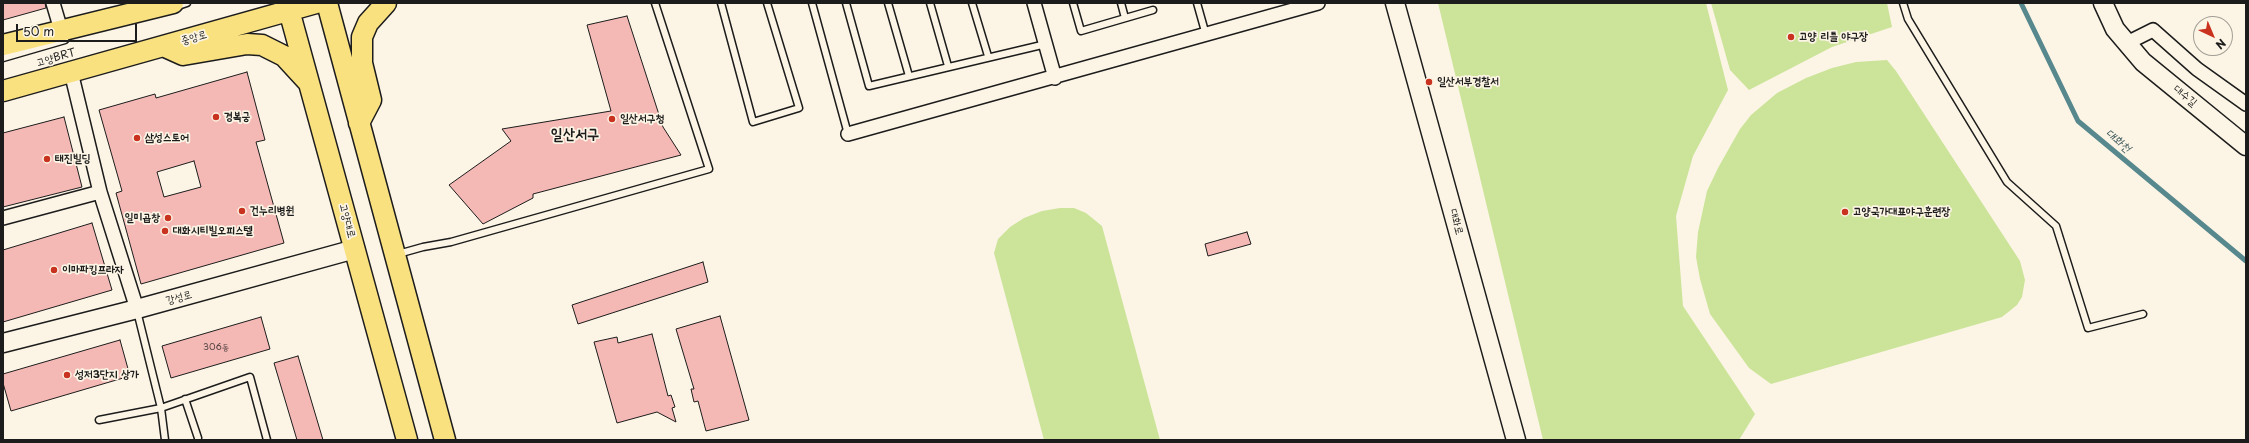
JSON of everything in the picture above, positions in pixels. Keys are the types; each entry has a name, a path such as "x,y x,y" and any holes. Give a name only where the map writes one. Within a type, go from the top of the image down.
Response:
{"main road":[{"path":"3,45 66,34 174,3"},
{"name":"중앙로","path":"3,91 75,67 163,46 288,6 316,3"},
{"path":"327,3 445,440"},
{"path":"359,123 371,100 362,62 362,37 368,23 386,3"},
{"name":"고양대로","path":"288,6 407,440"},
{"path":"163,46 183,55 247,44 262,44 284,56 310,85"}],"street":[{"path":"53,3 66,34"},
{"path":"1034,3 1055,78"},
{"path":"848,134 1055,78 1318,3"},
{"name":"대화로","path":"1395,3 1516,440"},
{"name":"대수길","path":"2103,3 2115,29 2143,62 2246,146"},
{"path":"2127,43 2153,30 2197,69 2246,104"},
{"path":"75,67 100,192 137,309"},
{"path":"3,218 100,192"},
{"name":"강성로","path":"3,343 137,309 355,249"}],"lane":[{"path":"110,26 187,3"},
{"path":"395,255 424,247 451,242 709,169 655,3"},
{"path":"721,3 753,122 799,108 767,3"},
{"path":"812,3 848,134"},
{"path":"846,3 869,86 988,56 1046,44"},
{"path":"888,3 909,76"},
{"path":"930,3 948,66"},
{"path":"972,3 988,56"},
{"path":"1073,3 1081,31 1153,10"},
{"path":"1121,3 1125,18"},
{"path":"1197,3 1206,35"},
{"path":"1903,3 1908,19 2007,182 2056,226 2088,328 2143,314"},
{"name":"고양BRT","path":"3,58 66,34"},
{"path":"137,309 161,408 165,440"},
{"path":"99,420 161,408 250,377 267,440"},
{"path":"185,399 198,438"}],"green space":[{"path":"1438,3 1706,3 1728,90 1693,156 1676,216 1683,306 1755,414 1739,440 1543,440"},
{"name":"고양 리틀 야구장","path":"1711,3 1887,3 1892,27 1832,47 1749,90 1730,70"},
{"name":"고양국가대표야구훈련장","path":"1887,60 1896,71 2020,261 2025,280 2022,297 2017,305 2002,317 1771,384 1749,368 1710,314 1700,279 1696,257 1698,232 1707,191 1740,129 1751,115 1777,93 1806,78 1832,68 1856,62"},
{"path":"1060,208 1074,208 1086,213 1102,226 1160,440 1044,440 994,253 998,239 1010,227 1024,218 1042,211"}],"building":[{"path":"3,3 45,3 46,8 3,20"},
{"name":"일산서구청","path":"627,16 663,127 681,155 533,194 533,198 483,224 449,185 511,141 502,129 611,111 587,25"},
{"path":"247,72 265,140 256,142 284,243 141,284 116,193 122,191 99,110 155,94 156,98","holes":["194,161 201,187 164,197 157,172"]},
{"name":"태진빌딩","path":"64,117 82,187 3,207 3,133"},
{"name":"이마파킹프라자","path":"92,223 112,290 3,322 3,250"},
{"path":"1247,232 1251,244 1208,256 1205,244"},
{"path":"703,262 708,282 578,324 572,305"},
{"path":"720,316 749,420 706,431 698,401 694,402 691,389 694,389 676,329"},
{"path":"261,317 270,349 171,378 162,346"},
{"path":"652,334 668,396 671,395 675,407 672,408 676,422 657,412 617,423 594,342 617,337 618,343"},
{"name":"성저3단지 상가","path":"120,340 130,376 11,411 3,383 3,374"},
{"path":"298,356 323,440 297,440 274,363"}],"waterway":[{"name":"대화천","path":"2021,3 2078,121 2246,261"}],"place":[{"name":"고양 리틀 야구장","path":"1791,37"},
{"name":"일산서부경찰서","path":"1429,82"},
{"name":"경복궁","path":"216,117"},
{"name":"일산서구청","path":"612,119"},
{"name":"삼성스토어","path":"137,138"},
{"name":"태진빌딩","path":"47,159"},
{"name":"건누리병원","path":"242,211"},
{"name":"고양국가대표야구훈련장","path":"1845,212"},
{"name":"일미곱창","path":"168,218"},
{"name":"대화시티빌오피스텔","path":"165,231"},
{"name":"이마파킹프라자","path":"54,270"},
{"name":"성저3단지 상가","path":"67,375"}],"district":[{"name":"일산서구","path":"575,135"}]}
